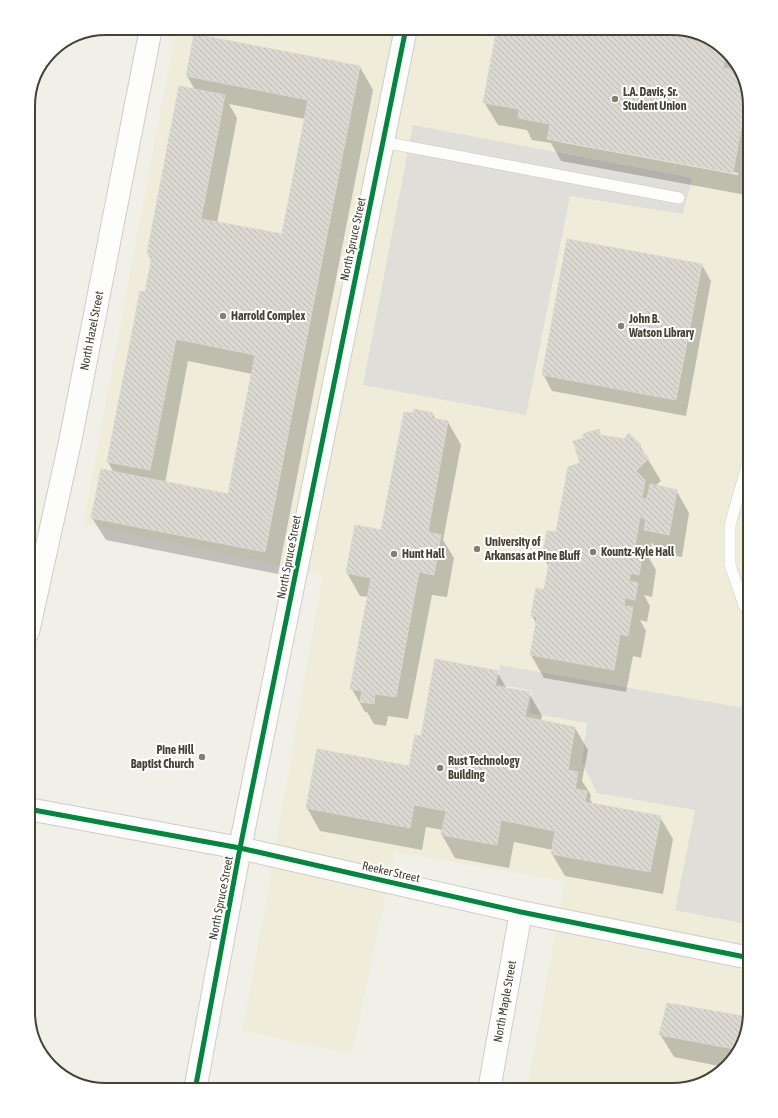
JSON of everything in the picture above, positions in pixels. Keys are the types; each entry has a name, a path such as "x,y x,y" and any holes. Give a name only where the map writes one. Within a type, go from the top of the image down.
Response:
{"street":[{"name":"North Hazel Street","path":"35,600 70,442 150,35"},
{"name":"North Spruce Street","path":"196,1083 240,848 405,35"},
{"name":"Reeker Street","path":"35,810 240,848 522,912 743,957"},
{"name":"North Maple Street","path":"490,1083 522,912"}],"lane":[{"path":"383,142 679,198"},
{"path":"743,480 730,525 730,565 743,602"}],"shaded area":[{"name":"University of Arkansas at Pine Bluff","path":"175,35 677,35 686,36 704,42 712,47 734,70 741,87 743,106 743,1012 741,1031 734,1048 722,1062 708,1074 691,1081 672,1083 528,1083 565,881 395,852 352,1054 243,1031 323,574 83,524"},
{"path":"413,125 692,178 683,214 570,196 526,415 363,385"},
{"path":"500,665 738,707 743,706 743,923 675,910 695,810 597,793 582,762 587,723 529,713 532,691 498,684"}],"building":[{"name":"Harrold Complex","path":"194,35 360,66 265,552 91,518 101,469 228,494 255,355 176,339 150,470 107,462 140,291 145,292 152,256 147,254 179,86 225,95 201,219 282,234 308,100 186,76"},
{"name":"L.A. Davis, Sr. Student Union","path":"496,35 677,35 686,36 704,42 725,59 723,68 734,70 741,87 743,118 733,173 547,139 550,124 518,118 519,109 483,103"},
{"name":"John B. Watson Library","path":"567,239 702,264 676,400 542,375"},
{"name":"Hunt Hall","path":"414,409 433,413 432,418 448,421 428,532 441,535 434,575 419,572 396,697 375,694 374,704 360,702 362,691 350,689 371,578 346,573 355,525 381,530 404,412 413,413"},
{"name":"Kountz-Kyle Hall","path":"599,429 600,435 624,439 629,433 641,445 639,448 649,458 636,471 645,480 642,498 647,499 650,484 677,490 669,535 644,530 646,519 640,517 635,545 644,547 639,575 631,573 629,581 638,583 635,600 625,598 624,606 633,607 628,636 620,634 614,670 530,655 537,617 531,616 536,588 544,590 550,558 542,557 547,531 556,532 568,467 580,463 573,441 584,438 583,434"},
{"name":"Rust Technology Building","path":"435,659 498,671 495,686 530,692 525,717 575,727 568,770 578,772 575,789 587,791 585,802 661,816 650,872 551,854 555,831 501,820 497,845 441,835 446,811 414,805 410,828 306,808 317,749 409,766 415,735 421,736"},
{"path":"667,1003 743,1016 741,1031 733,1049 659,1035"}],"cycle path":[{"path":"196,1083 240,848 405,35"},
{"path":"35,810 240,848 521,912 743,957"}],"place":[{"name":"L.A. Davis, Sr. Student Union","path":"615,99"},
{"name":"Harrold Complex","path":"223,316"},
{"name":"John B. Watson Library","path":"621,326"},
{"name":"University of Arkansas at Pine Bluff","path":"477,549"},
{"name":"Kountz-Kyle Hall","path":"593,552"},
{"name":"Hunt Hall","path":"394,554"},
{"name":"Pine Hill Baptist Church","path":"202,757"},
{"name":"Rust Technology Building","path":"440,768"}]}
